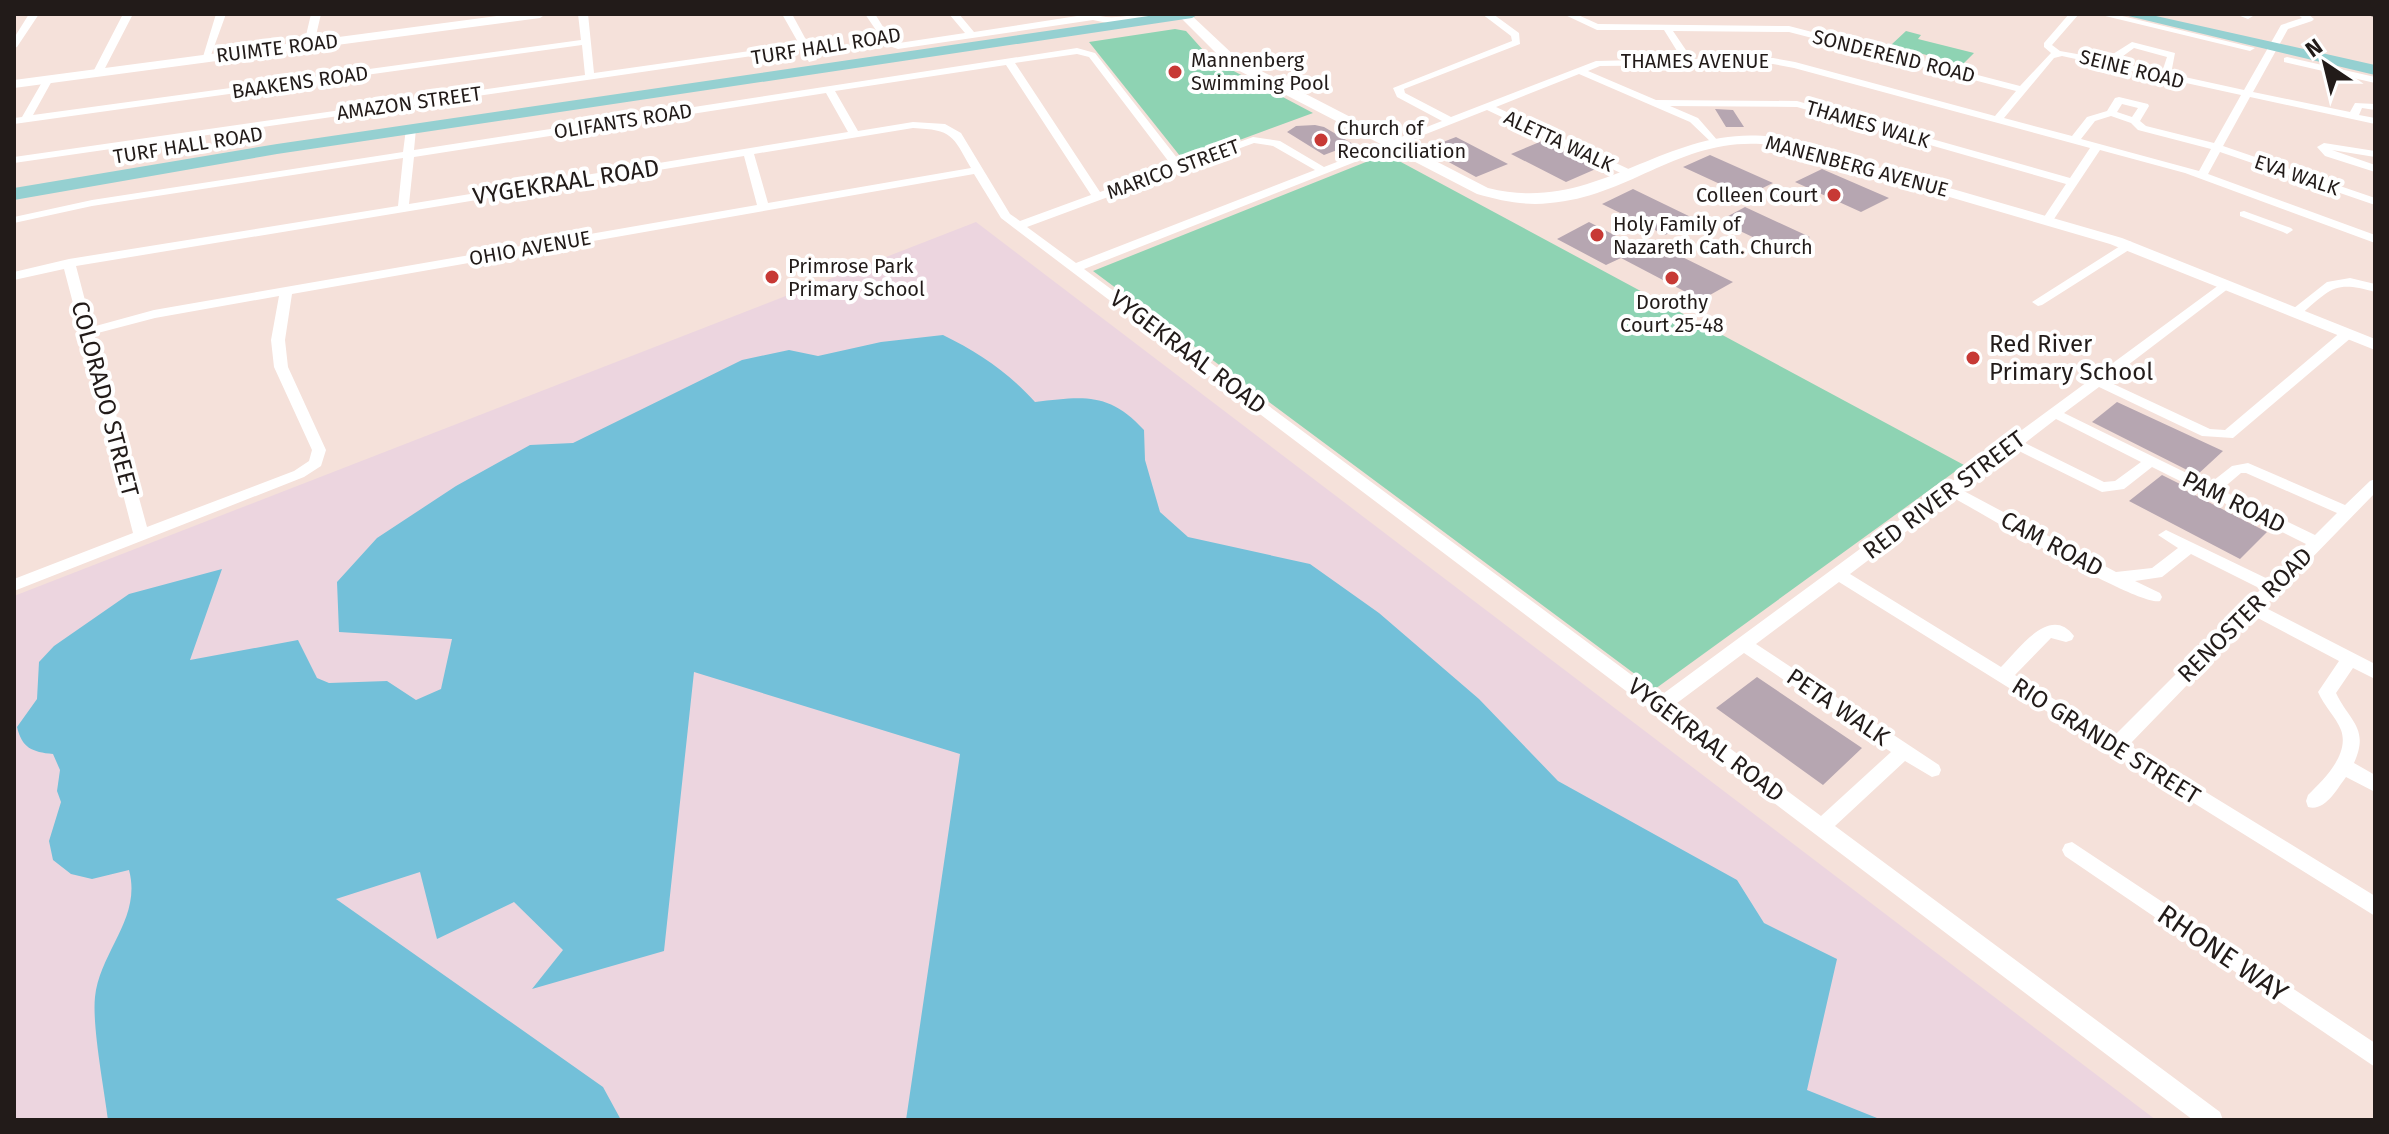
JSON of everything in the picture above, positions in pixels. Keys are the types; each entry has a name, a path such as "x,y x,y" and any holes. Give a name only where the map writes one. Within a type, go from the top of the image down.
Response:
{"main road":[{"name":"TURF HALL ROAD","path":"14,201 124,177 411,131 1192,14"},
{"path":"2127,14 2375,62"},
{"path":"2163,14 2375,70"},
{"name":"TURF HALL ROAD","path":"14,194 121,173 411,131"}],"street":[{"path":"14,45 34,14"},
{"path":"98,72 128,14"},
{"path":"205,58 221,14"},
{"path":"309,44 316,14"},
{"name":"RUIMTE ROAD","path":"14,84 480,18 540,14"},
{"path":"583,14 590,77"},
{"path":"787,14 812,60"},
{"path":"870,14 889,43 896,46 1095,15 1112,21 1151,15"},
{"path":"954,14 971,35"},
{"path":"1014,14 1024,28"},
{"name":"MANENBERG AVENUE","path":"1184,14 1233,62 1466,185 1520,198 1577,197 1690,147 1713,141 1749,139 1786,143 2128,245 2375,345"},
{"path":"1451,121 1401,95 1398,88 1517,42 1516,35 1487,14"},
{"name":"SONDEREND ROAD","path":"1568,14 1590,26 1789,29 2023,90"},
{"path":"2057,53 2047,45 2074,14"},
{"path":"2102,14 2250,48"},
{"path":"2202,175 2286,26 2309,19 2302,14"},
{"path":"1667,28 1688,61"},
{"name":"BAAKENS ROAD","path":"19,120 586,42"},
{"path":"2106,63 2132,45 2163,50 2172,55 2165,77"},
{"name":"AMAZON STREET","path":"14,160 804,46"},
{"name":"OLIFANTS ROAD","path":"14,220 92,203 1077,51 1092,55 1179,167"},
{"name":"SEINE ROAD","path":"1998,119 2057,53 2245,96 2375,121"},
{"path":"2287,60 2375,80"},
{"name":"THAMES AVENUE","path":"1075,268 1610,61 1787,63 2202,175 2372,233"},
{"path":"1009,62 1098,197"},
{"name":"THAMES WALK","path":"1580,71 1698,122 1713,141"},
{"path":"19,120 48,79"},
{"path":"829,89 855,135"},
{"path":"2075,140 2091,119 2111,113 2119,100 2140,103 2143,108 2135,121"},
{"name":"THAMES WALK","path":"1657,103 1797,104 2073,182"},
{"path":"2353,117 2359,105 2375,107"},
{"name":"ALETTA WALK","path":"1488,107 1631,174"},
{"name":"EVA WALK","path":"2111,113 2135,121 2142,128 2219,148 2375,202"},
{"name":"VYGEKRAAL ROAD","path":"14,276 69,263 913,125 941,126 957,135 1001,211 1018,226 2212,1120"},
{"path":"403,209 411,131"},
{"name":"MARICO STREET","path":"1018,226 1261,140 1276,143 1324,171"},
{"path":"2375,154 2334,145 2322,149 2375,169"},
{"path":"2048,220 2097,146"},
{"path":"748,152 763,207"},
{"name":"OHIO AVENUE","path":"85,333 140,317 286,290 976,170"},
{"path":"2265,198 2243,216 2287,230"},
{"path":"2038,302 2128,245"},
{"name":"COLORADO STREET","path":"69,263 85,333 141,535"},
{"path":"2295,312 2336,281 2349,280 2375,288"},
{"name":"RED RIVER STREET","path":"1660,706 2227,285"},
{"path":"14,585 299,474 318,460 319,450 281,367 278,345 286,290"},
{"path":"2097,381 2207,433 2228,435 2347,334"},
{"name":"PAM ROAD","path":"2054,413 2317,543"},
{"path":"2014,443 2102,487 2119,486 2151,461"},
{"path":"2211,490 2237,469 2248,468 2347,512"},
{"name":"RENOSTER ROAD","path":"2116,746 2375,484"},
{"name":"CAM ROAD","path":"1951,490 2095,569 2118,577 2154,597"},
{"path":"2166,535 2272,588"},
{"path":"2118,577 2156,573 2189,547"},
{"name":"RIO GRANDE STREET","path":"1838,574 2375,907"},
{"path":"2252,608 2375,672"},
{"path":"2003,676 2046,632 2057,631 2066,636"},
{"name":"PETA WALK","path":"1743,644 1932,770"},
{"path":"2315,801 2343,766 2351,734 2327,692 2350,659"},
{"path":"1821,827 1904,751"},
{"path":"2343,766 2375,784"},
{"name":"RHONE WAY","path":"2072,850 2375,1056"}],"shaded area":[{"path":"976,222 2156,1120 14,1120 14,596"}],"green space":[{"path":"1175,29 1186,31 1211,59 1313,113 1191,158 1180,156 1089,42"},
{"path":"1906,31 1921,35 1918,39 1974,53 1962,65 1891,45"},
{"path":"1386,154 1964,465 1655,689 1093,271"}],"water":[{"path":"943,335 992,364 1035,402 1081,398 1094,400 1118,408 1131,417 1144,430 1145,460 1160,512 1188,537 1310,564 1379,613 1479,699 1558,781 1737,880 1764,923 1837,959 1807,1090 1882,1120 906,1120 960,754 694,672 664,951 532,989 563,950 514,902 437,939 420,872 336,899 603,1087 621,1120 108,1120 97,1040 95,997 104,964 130,904 131,887 129,870 92,879 71,874 53,860 49,841 61,802 57,791 60,770 53,754 39,752 25,744 17,727 37,699 39,662 54,646 129,594 222,569 190,660 298,640 317,678 329,683 387,681 416,700 441,689 452,639 339,632 337,582 377,538 456,486 530,445 573,443 742,360 789,350 818,356 881,342"}],"building":[{"path":"1715,109 1733,110 1744,127 1726,127"},
{"name":"Church of Reconciliation","path":"1315,125 1353,144 1324,155 1287,132 1296,126"},
{"path":"1456,137 1508,164 1476,177 1425,149"},
{"path":"1542,141 1598,168 1566,182 1511,154"},
{"path":"1710,155 1773,183 1746,196 1683,167"},
{"path":"1822,169 1889,198 1861,212 1795,182"},
{"path":"1633,189 1697,220 1665,235 1602,204"},
{"path":"1745,207 1810,237 1784,252 1719,221"},
{"path":"1589,222 1651,254 1664,248 1733,282 1701,300 1621,258 1606,265 1557,239"},
{"path":"2117,402 2223,451 2197,475 2092,422"},
{"path":"2162,475 2267,532 2240,559 2129,501"},
{"path":"1757,677 1862,748 1823,785 1716,708"}],"railway":[{"path":"2370,14 2375,16"}],"place":[{"name":"Mannenberg Swimming Pool","path":"1175,72"},
{"name":"Church of Reconciliation","path":"1321,140"},
{"name":"Colleen Court","path":"1834,195"},
{"name":"Holy Family of Nazareth Cath. Church","path":"1597,235"},
{"name":"Primrose Park Primary School","path":"772,277"},
{"name":"Dorothy Court 25-48","path":"1672,278"},
{"name":"Red River Primary School","path":"1973,358"}]}
